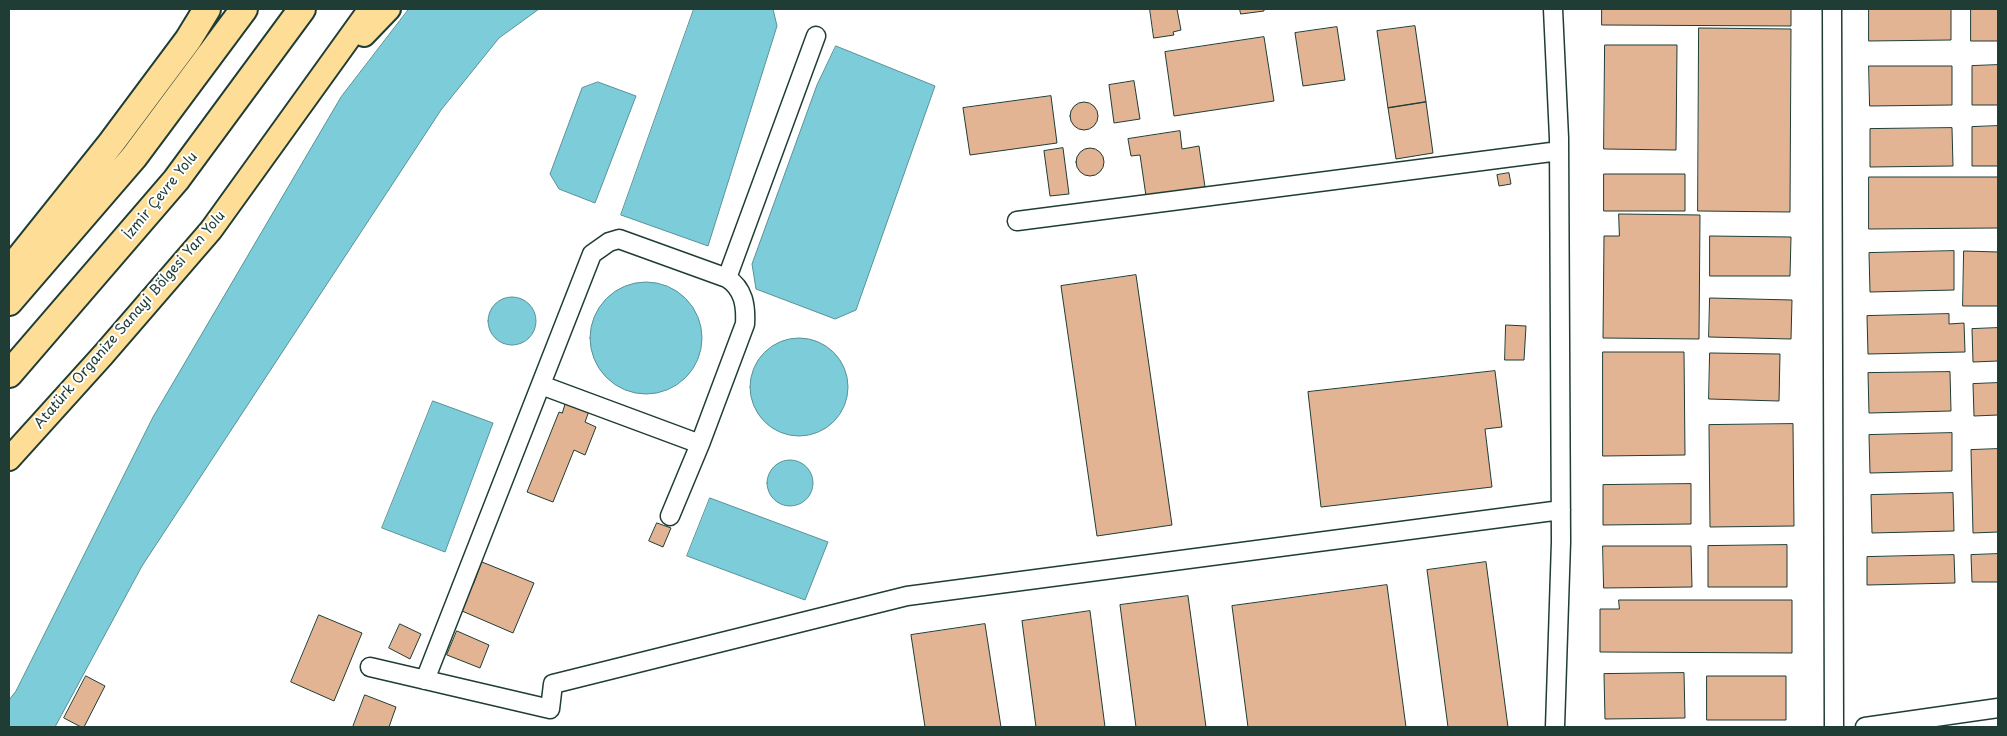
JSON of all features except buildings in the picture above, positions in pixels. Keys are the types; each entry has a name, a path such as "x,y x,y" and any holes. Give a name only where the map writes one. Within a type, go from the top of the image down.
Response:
{"highway":[{"path":"9,271 112,142 188,40 207,9"},
{"path":"9,302 134,157 244,9"},
{"name":"İzmir Çevre Yolu","path":"9,374 176,180 302,9"}],"main road":[{"name":"Atatürk Organize Sanayi Bölgesi Yan Yolu","path":"9,458 103,355 211,230 370,9"},
{"path":"310,92 389,9"}],"lane":[{"path":"1554,9 1559,151 1561,510 1555,727"},
{"path":"1832,9 1834,727"},
{"path":"727,278 816,36"},
{"path":"1017,221 1559,151"},
{"path":"425,680 592,254 609,242 619,239 727,278 736,284 741,292 746,310 745,324 700,444 670,516"},
{"path":"541,385 700,444"},
{"path":"370,667 550,709 554,684 907,596 1561,510"},
{"path":"1865,727 1998,708"}],"water":[{"path":"409,9 539,9 499,38 441,110 142,566 55,727 9,727 9,700 16,691 153,417 341,97"},
{"path":"694,9 773,9 777,26 708,246 621,215"},
{"path":"836,46 935,86 856,310 835,319 756,289 752,264 817,85"},
{"path":"598,82 636,96 595,203 559,189 550,174 582,88"},
{"path":"646,282 668,286 686,298 698,316 702,338 698,360 686,378 668,390 646,394 624,390 606,378 594,360 590,338 594,316 606,298 624,286"},
{"path":"512,297 521,299 529,304 534,312 536,321 534,330 529,338 521,343 512,345 503,343 495,338 490,330 488,321 490,312 495,304 503,299"},
{"path":"799,338 809,339 826,346 840,360 847,377 847,397 840,414 826,428 809,435 799,436 789,435 772,428 758,414 751,397 750,387 751,377 758,360 772,346 789,339"},
{"path":"433,401 493,423 445,552 382,528"},
{"path":"790,460 803,464 809,470 813,483 809,496 803,502 790,506 777,502 771,496 767,483 771,470 777,464"},
{"path":"710,498 828,542 805,600 687,556"}]}
